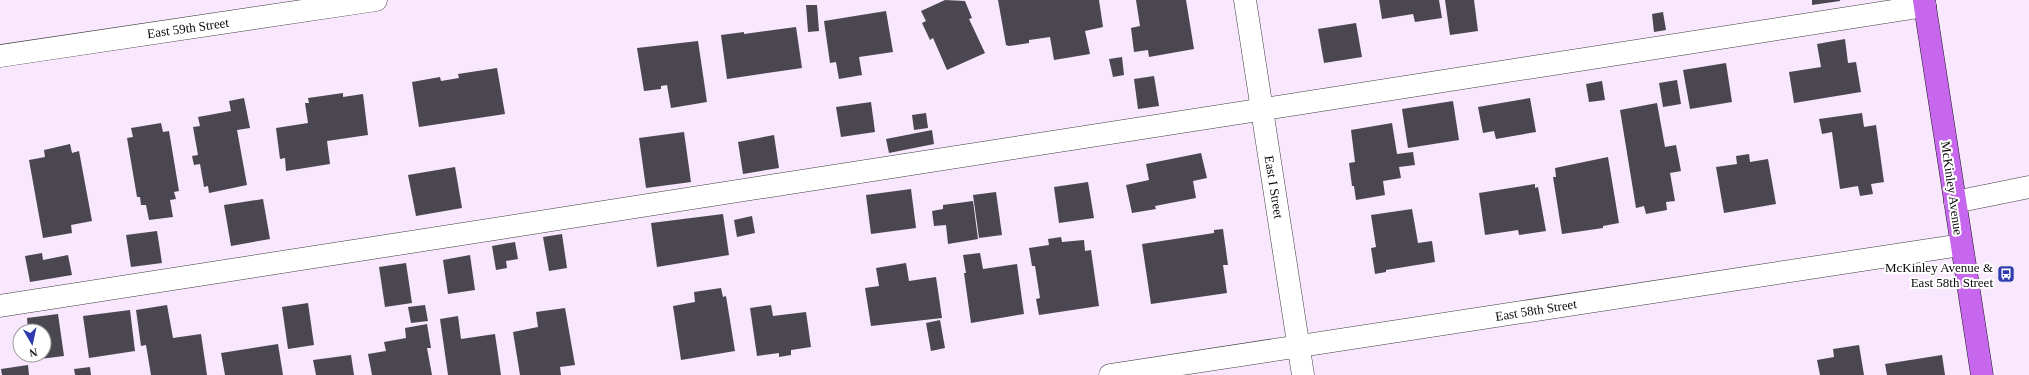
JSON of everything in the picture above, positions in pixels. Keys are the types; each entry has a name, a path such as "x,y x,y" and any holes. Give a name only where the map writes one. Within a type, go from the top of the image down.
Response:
{"main road":[{"name":"McKinley Avenue","path":"1925,3 1982,375"}],"street":[{"name":"East 59th Street","path":"0,56 376,0"},
{"name":"East I Street","path":"1245,0 1303,375"},
{"path":"0,306 1262,110 1925,3"},
{"path":"1955,202 2029,187"},
{"name":"East 58th Street","path":"1110,375 1961,245"}],"building":[{"path":"945,0 965,1 972,18 969,19 985,53 947,70 933,38 930,40 922,23 926,21 921,11"},
{"path":"998,0 1099,0 1103,27 1085,31 1090,54 1054,60 1050,37 1029,40 1029,43 1009,46 1006,45"},
{"path":"1136,0 1186,0 1194,49 1149,57 1148,50 1134,52 1131,28 1140,26"},
{"path":"1379,0 1439,0 1442,18 1415,22 1413,14 1382,19"},
{"path":"1445,0 1474,0 1478,31 1450,35"},
{"path":"1812,0 1840,0 1840,1 1812,5"},
{"path":"806,5 817,5 819,31 808,32"},
{"path":"886,11 893,52 859,57 862,75 839,79 836,62 830,63 824,21"},
{"path":"1663,12 1666,30 1654,32 1652,14"},
{"path":"1356,23 1362,57 1324,63 1318,29"},
{"path":"796,27 802,68 727,79 721,35 744,32 744,34"},
{"path":"1845,39 1848,63 1856,62 1861,92 1794,103 1789,72 1821,67 1817,44"},
{"path":"698,41 707,102 671,108 667,85 661,86 661,89 644,91 637,48"},
{"path":"1122,57 1124,75 1113,77 1109,59"},
{"path":"1726,63 1732,102 1690,109 1683,70"},
{"path":"497,68 505,114 419,127 412,82 440,77 441,81 459,78 458,74"},
{"path":"1154,76 1159,106 1138,109 1134,79"},
{"path":"1677,80 1681,104 1663,107 1659,83"},
{"path":"1602,81 1605,100 1589,102 1586,84"},
{"path":"343,93 343,97 363,94 368,135 327,141 330,164 286,171 285,158 280,159 276,128 308,123 305,103 309,103 308,98"},
{"path":"244,98 250,128 237,130 247,185 209,193 208,186 204,187 200,164 194,165 192,156 198,155 193,127 200,126 198,117 231,111 229,101"},
{"path":"1530,98 1536,132 1496,139 1494,131 1483,133 1478,107"},
{"path":"1453,101 1459,140 1408,148 1402,109"},
{"path":"871,102 875,132 841,137 836,107"},
{"path":"1657,103 1665,147 1676,145 1681,171 1670,173 1675,201 1666,202 1667,210 1646,214 1644,206 1636,208 1620,110"},
{"path":"926,113 928,128 914,130 912,115"},
{"path":"1862,113 1864,127 1876,125 1884,182 1871,184 1873,194 1860,196 1858,186 1840,189 1832,132 1822,134 1819,119"},
{"path":"161,123 163,132 169,131 179,191 174,192 176,199 170,200 173,217 149,220 146,205 141,205 140,197 137,197 127,138 133,137 131,128"},
{"path":"1392,123 1397,154 1413,152 1415,165 1399,167 1401,178 1383,181 1385,195 1356,200 1354,186 1352,186 1349,163 1355,162 1351,130"},
{"path":"932,130 934,144 889,153 886,139"},
{"path":"684,132 691,182 646,188 639,138"},
{"path":"774,135 779,168 743,174 738,142"},
{"path":"70,144 72,153 79,151 92,221 71,225 72,233 43,238 29,160 45,157 44,150"},
{"path":"1201,153 1207,178 1193,181 1196,198 1155,206 1156,209 1132,213 1126,185 1149,180 1146,164"},
{"path":"1749,154 1750,162 1768,159 1776,204 1724,213 1716,167 1737,164 1736,156"},
{"path":"1608,157 1619,223 1603,226 1603,228 1562,234 1553,177 1556,177 1555,168"},
{"path":"455,167 462,208 416,216 408,175"},
{"path":"1088,182 1094,218 1059,223 1054,187"},
{"path":"1535,184 1535,188 1538,187 1546,231 1519,235 1518,230 1485,235 1479,193"},
{"path":"911,189 916,228 871,234 866,195"},
{"path":"996,192 1002,235 979,238 973,195"},
{"path":"263,199 270,239 231,246 224,205"},
{"path":"973,201 978,239 948,244 946,225 934,226 932,211 943,209 943,205"},
{"path":"1412,209 1418,243 1432,241 1435,262 1386,270 1386,272 1375,274 1371,248 1376,247 1371,215"},
{"path":"723,214 729,255 657,267 651,223"},
{"path":"752,216 755,233 737,237 734,220"},
{"path":"1223,229 1228,265 1223,265 1227,293 1151,304 1142,244 1214,233 1214,230"},
{"path":"157,231 162,263 131,267 126,235"},
{"path":"562,234 567,268 549,271 543,237"},
{"path":"1061,237 1062,242 1084,240 1085,251 1091,250 1099,306 1039,315 1036,299 1040,298 1035,266 1032,266 1029,248 1049,245 1048,239"},
{"path":"515,242 518,259 506,261 507,268 496,270 492,246"},
{"path":"42,253 43,260 68,255 72,275 30,282 25,256"},
{"path":"980,253 983,269 1017,264 1024,314 971,323 963,255"},
{"path":"470,255 475,290 448,294 443,260"},
{"path":"406,263 412,303 385,307 379,267"},
{"path":"906,263 909,281 936,277 942,318 871,326 865,288 879,286 876,268"},
{"path":"721,288 723,297 726,296 735,351 681,360 673,306 695,302 694,292"},
{"path":"308,303 314,345 288,349 282,307"},
{"path":"167,305 173,338 201,334 207,375 151,375 146,345 141,346 136,310"},
{"path":"425,305 428,321 411,323 408,307"},
{"path":"771,305 773,316 806,312 811,347 791,350 791,355 779,357 779,353 757,356 750,308"},
{"path":"565,308 575,365 560,367 561,375 520,375 513,332 538,327 536,312"},
{"path":"130,310 135,351 89,358 83,316"},
{"path":"58,314 64,356 52,358 52,323 27,323 27,318"},
{"path":"458,316 461,339 495,334 501,375 448,375 440,319"},
{"path":"940,320 945,348 931,351 926,323"},
{"path":"427,324 431,348 427,348 432,375 372,375 368,354 386,351 384,342 406,338 405,328"},
{"path":"278,344 283,375 225,375 221,353"},
{"path":"1859,345 1864,375 1820,375 1817,360 1834,357 1833,349"},
{"path":"351,355 354,375 316,375 313,360"},
{"path":"1942,355 1945,375 1887,375 1885,364"},
{"path":"28,365 29,375 2,375 1,369"},
{"path":"90,367 91,375 75,375 74,369"}],"place":[{"name":"McKinley Avenue & East 58th Street","path":"2006,274"}]}
